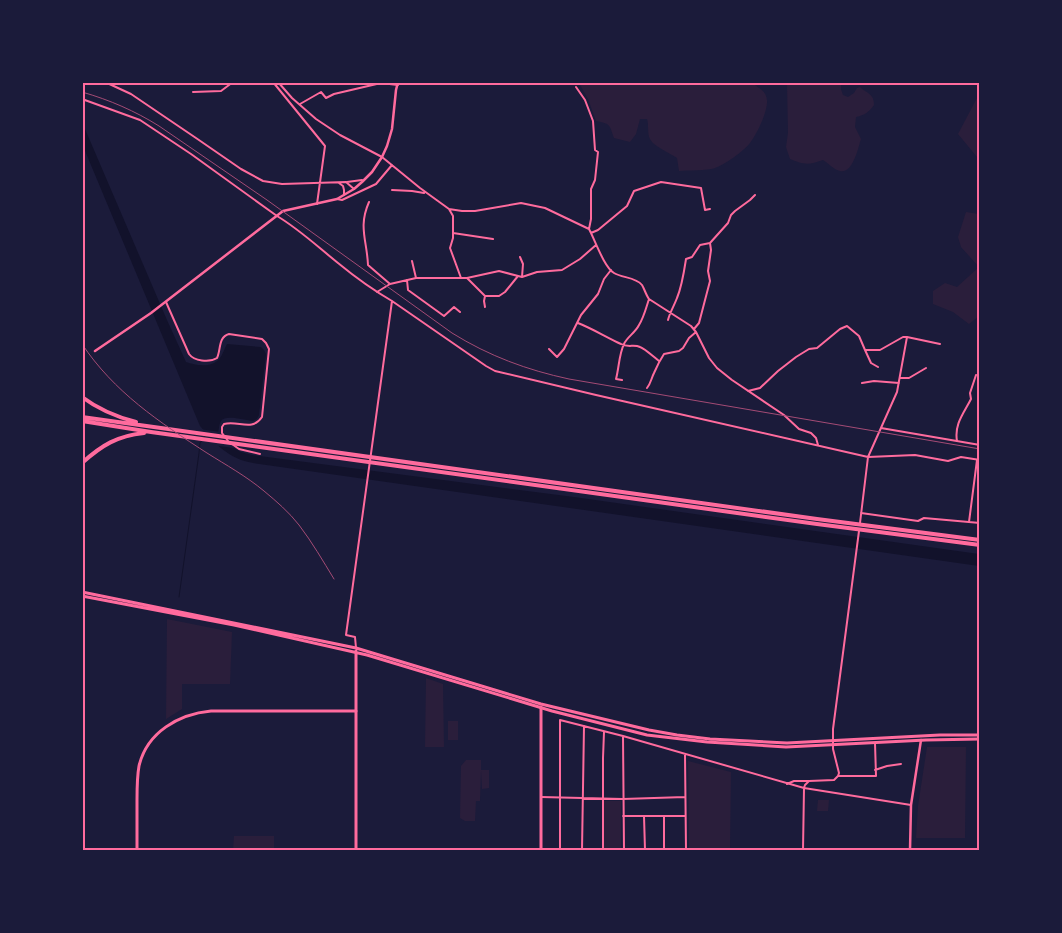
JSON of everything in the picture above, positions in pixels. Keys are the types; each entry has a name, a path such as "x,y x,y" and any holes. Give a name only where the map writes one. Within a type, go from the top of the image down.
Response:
{"highway":[{"path":"82,397 110,413 147,426"},
{"path":"82,417 852,526 867,530 979,541"},
{"path":"82,422 817,521"},
{"path":"82,463 113,440 132,434 151,432"},
{"path":"852,526 868,525 979,541"}],"main road":[{"path":"82,592 356,651 448,675 541,706 647,735 707,742 786,747 980,735"},
{"path":"82,596 356,651"},
{"path":"356,651 356,850"},
{"path":"540,850 541,706"},
{"path":"137,850 139,765 147,747 155,736 170,724 191,714 211,711 356,711"},
{"path":"832,743 921,738 980,739"}],"street":[{"path":"105,82 131,94 241,169 263,181 282,184 339,183 364,180"},
{"path":"193,92 221,91 233,82"},
{"path":"273,82 325,146 317,204"},
{"path":"278,82 316,119 340,135 382,157 449,209 453,216 453,238 450,248 461,278"},
{"path":"95,351 151,313 283,211 338,198 354,189 372,172 382,157 392,129 398,84 381,83 334,94 326,98 321,92 300,104"},
{"path":"576,87 585,100 593,121 595,150 598,152 595,180 591,189 589,229"},
{"path":"82,99 140,120 292,225 377,292 495,371 868,457 915,455 948,461 961,457 978,460 969,522"},
{"path":"338,198 342,200 376,184 392,164"},
{"path":"346,182 354,189"},
{"path":"591,232 598,230 626,206 634,190 661,182 701,188 705,210 710,209"},
{"path":"339,183 343,186 344,195"},
{"path":"392,190 427,193"},
{"path":"668,320 677,300 686,259 692,257 700,245 710,243 728,223 731,215 755,195"},
{"path":"369,202 364,212 363,222 368,265 390,284"},
{"path":"449,209 475,211 521,203 545,208 589,229 604,261 613,273 634,280 642,285 649,299 692,326 709,358 717,368 800,429 811,433 816,438 818,445"},
{"path":"453,233 493,239"},
{"path":"647,388 651,384 653,374 664,354 679,351 683,348 699,324 710,282 708,272 710,243"},
{"path":"377,292 390,284 416,278 467,278 499,271 522,277 537,272 562,270 580,259 597,244"},
{"path":"520,257 523,264 522,277"},
{"path":"412,262 416,278"},
{"path":"549,350 557,357 564,349 581,315 598,294 604,279 611,270"},
{"path":"485,296 498,296 505,292 518,276"},
{"path":"467,278 485,296"},
{"path":"407,280 408,290 444,316 454,307 460,312"},
{"path":"485,296 485,307"},
{"path":"622,380 616,379 623,346 639,326 649,299"},
{"path":"356,651 355,637 346,635 392,301"},
{"path":"164,303 189,354 194,359 211,361 217,358 224,335 229,334 262,339 266,343 269,349 262,417 258,423 253,425 224,424 222,433 229,442 239,449 260,454"},
{"path":"577,322 623,346 641,347 659,361"},
{"path":"748,391 760,388 796,357 809,349 817,348 840,329 847,326 859,336 871,363 878,367"},
{"path":"865,350 880,350 903,337 940,344"},
{"path":"838,776 832,743 833,727 868,457 898,392 907,337"},
{"path":"900,378 909,378 926,368"},
{"path":"957,441 956,434 959,419 972,398 970,393 976,375"},
{"path":"862,383 874,381 899,383"},
{"path":"881,428 980,445"},
{"path":"861,514 918,521 924,518 980,523"},
{"path":"560,850 560,720 623,736 787,784 911,804"},
{"path":"582,850 584,726"},
{"path":"603,850 602,758 604,732"},
{"path":"623,736 624,850"},
{"path":"910,850 911,804 921,738"},
{"path":"787,784 794,781 834,780 838,776 876,776 875,742"},
{"path":"685,755 686,850"},
{"path":"875,770 901,764"},
{"path":"803,850 804,788 809,781"},
{"path":"541,797 685,797"},
{"path":"623,816 685,816"},
{"path":"644,816 645,850"},
{"path":"664,816 664,850"}],"shaded area":[{"path":"579,83 752,83 765,94 767,105 756,134 739,154 712,169 679,171 677,158 658,147 650,139 647,119 640,119 636,134 630,142 614,138 609,125 596,121 588,99"},
{"path":"787,83 841,83 843,95 848,97 860,87 871,96 874,105 866,113 856,117 855,127 861,139 852,165 848,169 840,171 823,160 806,164 790,159 786,147 788,133"},
{"path":"979,97 979,158 958,134"},
{"path":"82,122 186,362 209,365 220,358 227,344 261,347 266,354 257,419 253,421 227,418 223,419 219,425 218,433 241,452 979,554 979,566 253,463 237,458 217,445 200,426 83,146"},
{"path":"966,212 979,214 979,267 961,247 958,237"},
{"path":"979,267 979,316 969,324 953,312 933,304 933,291 945,283 957,287"},
{"path":"167,619 232,632 230,684 182,684 182,709 166,719"},
{"path":"426,678 443,684 444,747 425,747"},
{"path":"448,721 458,721 458,740 448,740"},
{"path":"927,747 966,747 965,838 916,838 918,806"},
{"path":"466,760 481,760 481,770 489,770 489,788 482,789 481,771 480,801 476,801 475,821 465,821 460,818 461,766"},
{"path":"688,761 731,772 730,850 689,850"},
{"path":"818,800 829,800 828,811 817,811"},
{"path":"604,801 621,801 621,850 604,850"},
{"path":"234,836 274,836 274,850 233,850"}],"pier":[{"path":"199,429 221,432 240,449 213,445"}],"waterway":[{"path":"179,597 200,443 205,436"}],"railway":[{"path":"82,92 122,106 159,126 267,200 452,333 480,349 509,361 569,379 980,449"},
{"path":"82,344 108,377 138,405 172,430 250,480 282,507 304,531 334,579"}]}
